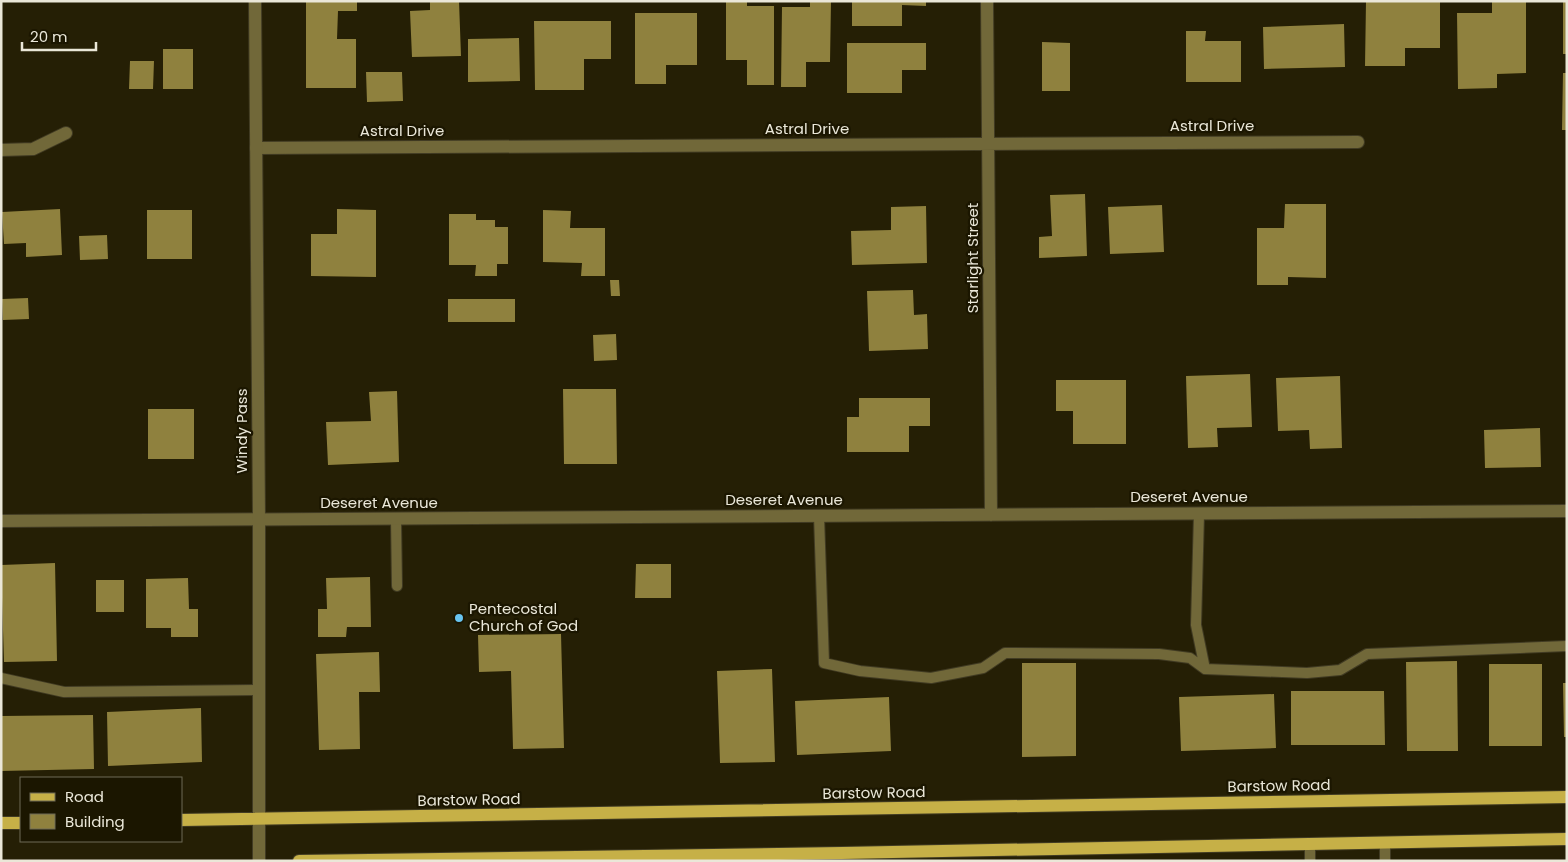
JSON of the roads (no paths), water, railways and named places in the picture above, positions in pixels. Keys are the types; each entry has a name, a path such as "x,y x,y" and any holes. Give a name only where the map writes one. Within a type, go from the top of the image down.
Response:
{"main road":[{"name":"Barstow Road","path":"182,820 1567,797"},
{"path":"1,823 20,822"},
{"path":"299,861 842,857 1310,843 1567,839"}],"street":[{"name":"Windy Pass","path":"255,1 260,690 259,861"},
{"name":"Starlight Street","path":"987,1 991,515"},
{"path":"1,150 33,149 66,133"},
{"name":"Astral Drive","path":"256,148 1358,142"},
{"name":"Deseret Avenue","path":"1,521 1567,511"}],"lane":[{"path":"1199,514 1196,625 1205,669"},
{"path":"819,516 824,664 860,671 931,678 983,668 1005,653 1159,654 1190,658 1205,669 1307,673 1340,670 1367,654 1567,646"},
{"path":"396,519 397,586"},
{"path":"1,678 64,692 260,690"},
{"path":"1310,843 1310,861"},
{"path":"1385,843 1385,861"}],"place":[{"name":"Pentecostal Church of God","path":"459,618"}]}
